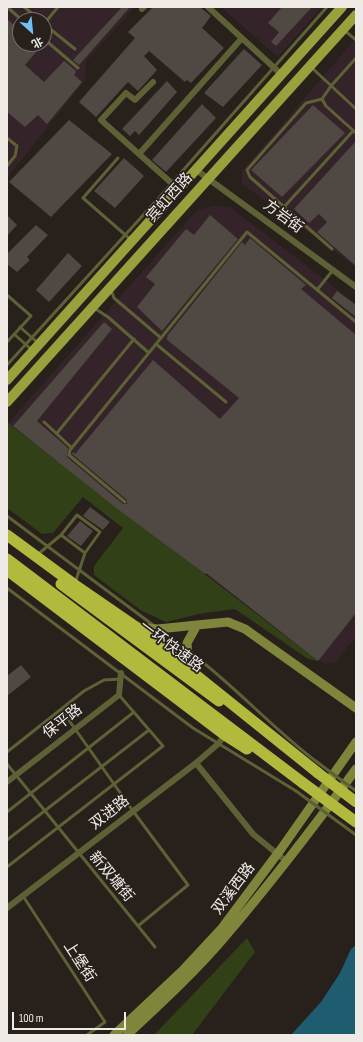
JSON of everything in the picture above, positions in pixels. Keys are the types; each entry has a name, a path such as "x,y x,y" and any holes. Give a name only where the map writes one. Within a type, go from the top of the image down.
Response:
{"highway":[{"path":"7,534 74,585 136,627 356,802"},
{"name":"一环快速路","path":"7,544 318,773"},
{"name":"一环快速路","path":"7,559 193,700 299,787"},
{"path":"7,570 222,740 356,822"}],"main road":[{"name":"宾虹西路","path":"7,380 33,344 174,186 195,169 342,7"},
{"name":"宾虹西路","path":"7,402 356,15"},
{"path":"136,627 158,629 228,622 245,628 356,708"},
{"path":"189,668 186,650 187,643 197,625"},
{"name":"双溪西路","path":"114,1035 182,971 222,928 277,854 356,742"},
{"name":"双溪西路","path":"127,1035 195,970 223,939 286,861 356,769"}],"street":[{"path":"208,7 281,74"},
{"path":"139,154 242,38"},
{"path":"153,82 135,100 126,93 101,120 174,186"},
{"name":"方岩街","path":"195,169 356,287"},
{"path":"119,695 121,676"},
{"name":"保平路","path":"7,782 119,695"},
{"name":"双进路","path":"7,908 196,763 222,740"},
{"path":"196,763 253,834 286,861"}],"lane":[{"path":"174,186 274,67 327,7"},
{"path":"343,29 356,40"},
{"path":"52,31 75,50"},
{"path":"52,46 78,68"},
{"path":"332,249 250,177 247,170 306,103 322,99 331,86 356,58"},
{"path":"310,66 356,109"},
{"path":"284,207 355,132 326,106 322,99"},
{"path":"7,138 17,146 15,156 7,166"},
{"path":"118,158 83,198 128,238"},
{"path":"124,502 70,455 72,448 247,232 356,322"},
{"path":"317,290 333,270"},
{"path":"110,288 114,298 161,338"},
{"path":"7,295 31,316 7,342"},
{"path":"93,307 108,317 149,353"},
{"path":"20,327 33,344"},
{"path":"14,334 33,344"},
{"path":"57,433 134,339"},
{"path":"7,365 33,344"},
{"path":"156,344 226,402"},
{"path":"44,422 72,448"},
{"path":"34,556 61,535 77,515 100,532 85,553 74,585"},
{"path":"7,516 186,650 248,700 290,742 356,791"},
{"path":"61,535 85,553"},
{"path":"7,588 121,676 192,728 222,740"},
{"path":"7,752 84,691 104,680 121,676"},
{"path":"7,867 163,746 119,695"},
{"path":"62,709 133,811 188,885 138,926"},
{"path":"7,812 134,712"},
{"path":"7,840 149,730"},
{"name":"新双塘街","path":"7,764 78,854 155,947"},
{"path":"299,787 356,835"},
{"name":"上堡街","path":"23,896 104,1022 87,1035"}],"shaded area":[{"path":"7,7 135,7 86,61 85,80 7,178"},
{"path":"221,7 322,7 278,57"},
{"path":"356,38 356,267 242,184 242,171"},
{"path":"214,206 230,207 356,304 356,636 335,663 324,664 8,423 197,210"}],"green space":[{"path":"8,423 318,661 308,659 235,609 198,614 166,622 142,611 94,575 94,566 123,528 83,497 53,533 42,534 7,508"},
{"path":"247,938 255,952 192,1035 154,1035"}],"water":[{"path":"356,945 356,1035 291,1035 321,1002 340,973 351,949"}],"building":[{"path":"122,7 130,7 79,65 73,60"},
{"path":"153,7 200,7 211,16 202,28 224,48 191,83 187,80 185,82 149,51 144,56 157,70 138,91 128,82 96,117 79,102 135,38 128,32"},
{"path":"282,7 312,7 276,46 271,42 279,32 268,23"},
{"path":"7,19 12,23 12,52 36,52 25,65 44,82 64,61 75,70 76,72 74,75 82,82 47,124 38,115 25,127 7,112"},
{"path":"244,49 262,65 223,107 204,93"},
{"path":"167,81 177,92 139,135 135,131 130,136 122,129"},
{"path":"202,104 216,118 166,172 152,160"},
{"path":"313,105 345,133 282,197 251,170"},
{"path":"69,120 112,154 51,217 9,182"},
{"path":"356,141 356,266 317,232 327,222 319,214 309,223 294,209"},
{"path":"124,158 144,176 115,208 94,191"},
{"path":"7,215 17,225 7,236"},
{"path":"210,215 238,239 162,331 137,307 155,284 146,277 186,229 194,235"},
{"path":"36,225 48,235 27,257 30,260 17,272 7,264 7,254"},
{"path":"250,238 306,285 301,289 356,335 356,613 318,661 206,573 205,574 115,507 13,426 104,322 112,329 37,421 68,448 67,457 123,504 127,504 127,500 72,454 73,452 75,454 153,360 220,419 239,398 166,339 242,242 245,245"},
{"path":"68,253 82,266 49,302 36,290"},
{"path":"337,291 356,305 356,317 332,298"},
{"path":"90,507 110,522 103,530 83,516"},
{"path":"80,521 93,531 81,546 67,536"},
{"path":"21,665 31,677 7,696 7,676"}]}
